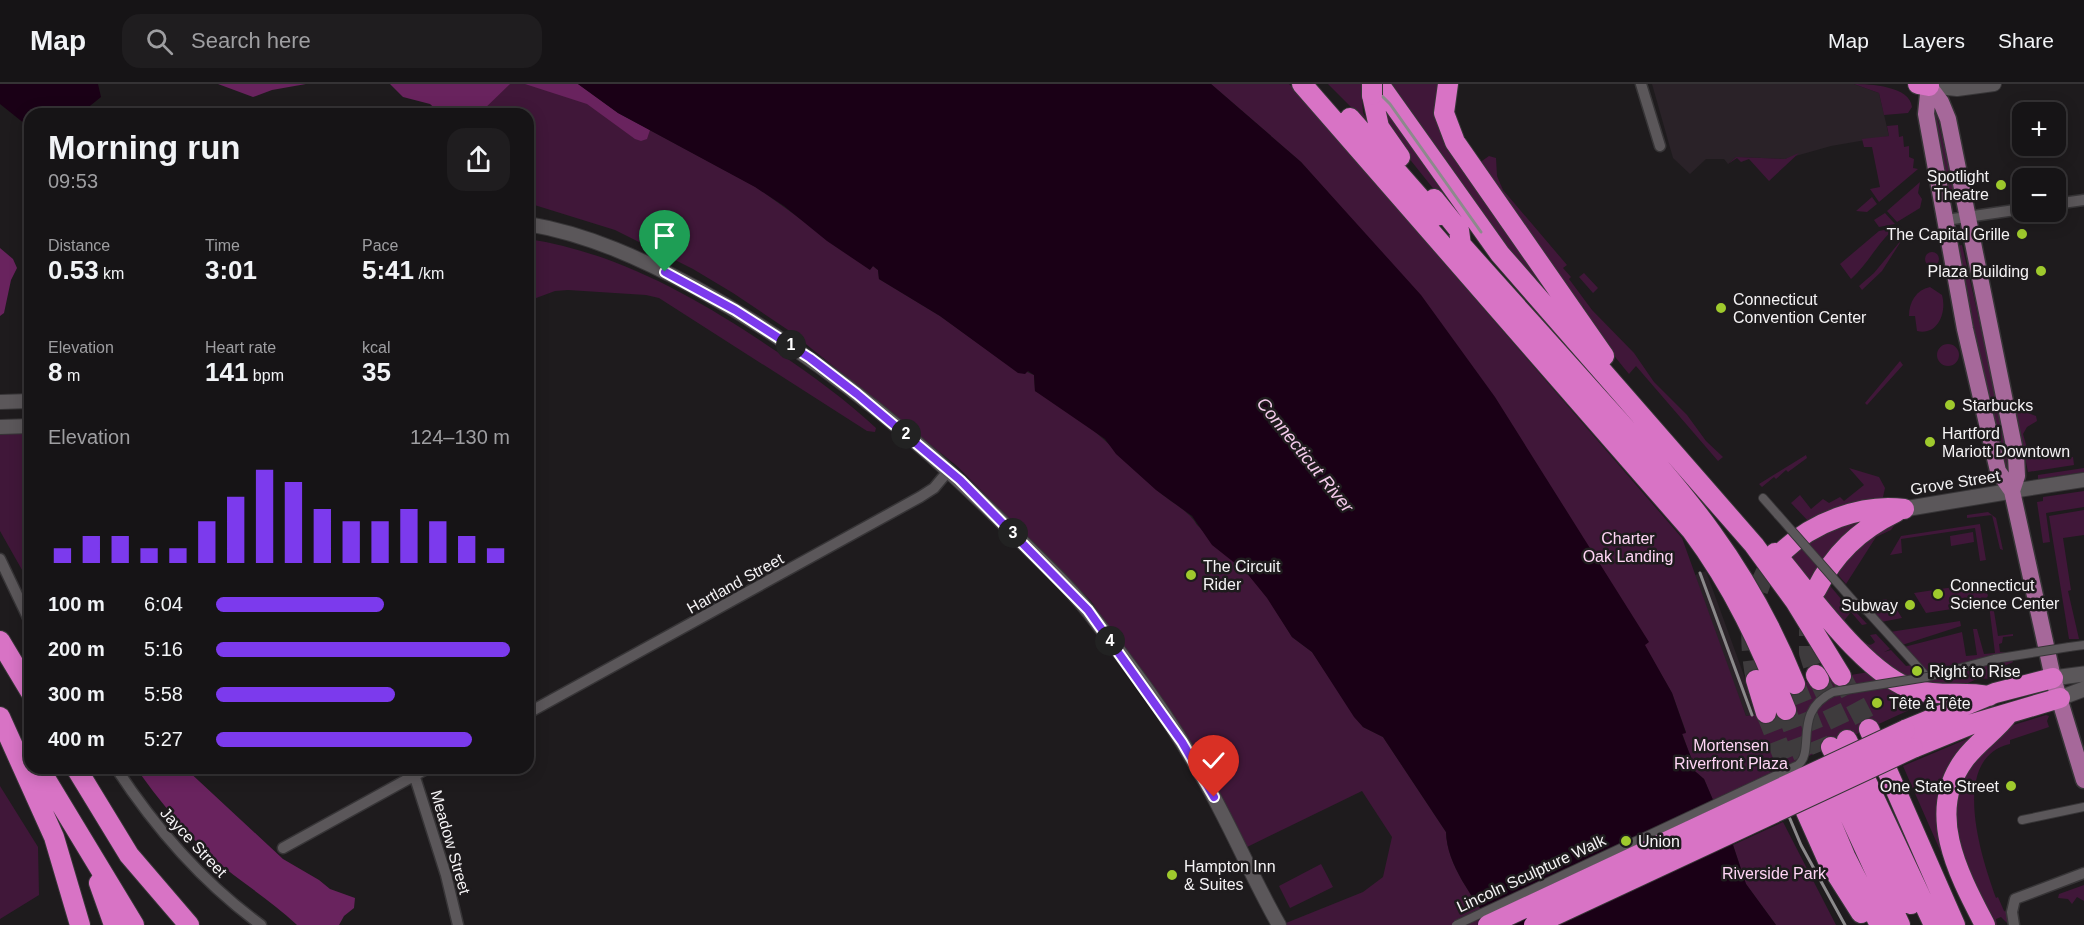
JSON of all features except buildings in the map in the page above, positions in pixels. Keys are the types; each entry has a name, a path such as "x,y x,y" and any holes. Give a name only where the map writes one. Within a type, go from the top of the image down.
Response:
{"highway":[{"path":"1302,84 1321,94 1461,245 1693,505 1724,546 1808,680"},
{"path":"1448,84 1444,113 1455,142 1586,332 1622,379 1633,408"},
{"path":"1375,88 1374,111 1382,132 1457,228 1461,234 1461,245"},
{"path":"1375,88 1507,262 1693,474 1782,583 1841,676"},
{"path":"1321,94 1692,531 1747,619 1786,710"},
{"path":"1693,474 1707,481 1728,499 1860,653 1879,671 1898,683 1924,692 1989,696"},
{"path":"1782,552 1808,531 1834,519 1883,509 1904,509"},
{"path":"1816,591 1832,562 1850,541 1876,523 1904,509"},
{"path":"0,641 24,681"},
{"path":"1534,925 1909,739 1989,696 2053,678"},
{"path":"1756,680 1766,713"},
{"path":"1488,925 1909,739 2060,698"},
{"path":"0,704 24,743"},
{"path":"1985,925 1950,843 1946,819 1947,802 1954,776 1964,760 2009,713"},
{"path":"0,717 24,770"},
{"path":"1869,729 1901,796 1955,925"},
{"path":"1833,746 1871,866 1900,925"},
{"path":"1833,746 1871,829 1923,925"},
{"path":"1833,746 1934,925"},
{"path":"1869,925 1828,861 1798,770 1880,925"},
{"path":"26,774 54,837 80,925"},
{"path":"43,774 134,925"},
{"path":"80,774 119,840 175,925"},
{"path":"1901,796 1918,822 1967,925"},
{"path":"82,839 114,925"},
{"path":"145,877 189,925"}],"main road":[{"path":"1925,85 1946,111 2016,456 2017,476 2012,491"},
{"path":"1925,85 1926,109 1965,329 1997,466 2002,479 2012,491 2053,678 2084,780"},
{"name":"Grove Street","path":"1904,509 2012,491"},
{"path":"2053,678 2084,674"},
{"path":"2060,698 2084,688"}],"street":[{"path":"1641,84 1660,146"},
{"path":"1925,85 1957,89 1994,84"},
{"path":"2066,202 2084,200"},
{"path":"1946,220 2012,210"},
{"path":"534,225 570,234 619,251 665,272 735,310 836,377 949,470 1071,592 1096,621 1192,759 1279,925"},
{"path":"0,402 24,400"},
{"path":"0,427 24,426"},
{"name":"Hartland Street","path":"534,710 920,497 934,488 949,470"},
{"path":"2012,491 2084,480"},
{"path":"1763,498 1856,604 1867,611 1927,677"},
{"path":"0,559 24,609"},
{"name":"Lincoln Sculpture Walk","path":"1456,925 1798,765 1805,757 1805,734 1811,714 1819,702 1830,693 1927,677 1994,659 2084,645"},
{"name":"Jayce Street","path":"120,774 154,823 180,853 221,894 261,925"},
{"path":"283,848 409,774"},
{"name":"Meadow Street","path":"415,774 458,925"},
{"path":"2022,820 2084,807"},
{"path":"2014,925 2012,912 2015,899 2084,873"}],"shaded area":[{"path":"218,84 306,84 272,90 253,97"},
{"path":"390,84 510,84 485,108 434,108 430,104 403,97"},
{"path":"525,84 578,84 618,113 650,130 647,139 641,141 635,139 587,104"},
{"path":"1652,84 1854,84 1879,93 1889,136 1831,146 1785,159 1736,157 1728,164 1724,159 1706,159 1690,174 1673,158"},
{"path":"0,248 13,259 17,268 11,280 4,313 0,316"},
{"path":"1706,571 1758,714 1746,716 1721,650 1695,575"},
{"path":"140,774 191,774 283,859 330,889 355,898 354,908 344,916 339,925 297,925 221,865 171,814"}],"green space":[{"path":"407,84 578,84 618,113 756,187 870,269 873,266 878,270 879,279 940,316 1004,362 1034,375 1035,391 1069,411 1114,449 1161,494 1189,514 1268,598 1292,637 1312,652 1363,727 1383,737 1446,832 1447,845 1456,869 1491,925 1281,925 1363,892 1383,877 1392,837 1362,791 1243,849 1219,801 1223,799 1193,745 1091,601 958,467 791,332 733,293 693,269 615,230 534,205 534,108 436,108"},
{"path":"1211,84 1289,84 1314,109 1334,136 1682,538 1746,716 1792,709 1784,686 1887,669 1859,640 1873,644 1875,642 1870,635 1876,634 1890,649 1884,652 1891,650 1906,666 1919,664 1904,647 1962,632 1966,656 1977,655 1973,629 1977,629 1984,654 1995,653 1989,605 1993,605 1998,636 2013,634 2013,636 2003,637 2002,643 1999,644 2000,652 2011,653 2013,662 1988,674 1990,679 1979,678 1713,800 1704,779 1689,766 1693,764 1682,733 1686,732 1672,693 1644,645 1648,642 1339,205 1301,162"},
{"path":"1328,84 1361,84 1363,113 1372,128"},
{"path":"1392,84 1441,84 1437,101 1549,295 1510,250"},
{"path":"1854,84 1897,90 1910,100 1912,107 1908,113 1884,115 1879,93"},
{"path":"1379,101 1461,219 1460,222 1388,132"},
{"path":"1935,108 1956,196 1947,198 1931,109"},
{"path":"1898,125 1899,137 1903,136 1904,147 1909,146 1909,157 1914,159 1913,168 1918,169 1879,202 1870,189 1880,187 1872,147 1864,147 1862,139 1889,136 1887,126"},
{"path":"1799,153 1769,181 1749,159 1741,162 1737,158 1728,164 1736,157 1785,159"},
{"path":"1489,156 1496,158 1497,176 1503,190 1567,265 1563,268 1571,277 1569,279 1592,310 1634,353 1654,382 1687,415 1706,441 1723,457 1718,461 1636,366 1629,374 1604,342 1583,306 1579,309 1479,163"},
{"path":"1920,182 1918,193 1922,199 1920,208 1897,222 1887,211"},
{"path":"1872,197 1877,204 1867,212 1856,211"},
{"path":"1885,213 1895,224 1879,227 1874,220"},
{"path":"1895,228 1851,279 1840,264 1879,231"},
{"path":"1903,238 1882,271 1862,290 1859,286 1874,273"},
{"path":"534,240 596,255 660,282 690,298 750,334 817,379 876,428 875,432 867,431 659,298 646,295 555,291 534,299"},
{"path":"1962,245 2012,465 2005,467 1956,246"},
{"path":"1932,252 1937,254 1939,259 1937,264 1932,266 1927,264 1925,259 1927,254"},
{"path":"1584,273 1598,288 1593,293 1579,277"},
{"path":"1930,287 1942,295 1942,315 1930,330 1917,331 1915,316 1909,316 1910,306 1917,294"},
{"path":"1948,344 1956,347 1959,355 1956,363 1948,366 1940,363 1937,355 1940,347"},
{"path":"1900,361 1903,365 1867,405 1865,403"},
{"path":"2015,408 2036,416 2037,421 2027,427 2023,434 2027,448 2036,453 2051,452 2052,460 2073,457 2074,465 2028,472"},
{"path":"24,433 24,573 0,531 0,434"},
{"path":"1806,455 1807,458 1788,472 1786,470 1762,487 1759,484"},
{"path":"1849,468 1879,477 1885,488 1883,497 1886,501 1810,523 1791,503 1800,495 1811,509 1823,499 1829,503 1840,497 1844,501 1864,485"},
{"path":"2084,468 2084,472 2038,479 2038,475"},
{"path":"2084,491 2084,507 2046,513 2050,542 2043,543 2037,502 2043,501 2043,497"},
{"path":"2084,510 2084,535 2063,538 2071,590 2068,591 2079,639 2069,639 2049,516"},
{"path":"1988,512 1992,515 1967,518 1967,515"},
{"path":"1992,515 1996,518 2003,550 2000,549"},
{"path":"1898,520 1891,530 1876,537 1846,584 1833,569 1844,554"},
{"path":"1860,521 1811,585 1784,554 1805,538"},
{"path":"1980,524 1986,560 1980,561 1975,528 1901,539 1902,553 1890,555 1901,536"},
{"path":"1973,532 1974,542 1951,546 1950,536"},
{"path":"1826,581 1852,612 1855,611 1867,624 1862,625 1851,612 1843,622 1819,595"},
{"path":"1981,583 1988,595 1987,598 1965,602 1965,607 1926,613 1914,593"},
{"path":"1886,599 1894,605 1902,618 1881,622 1869,609 1874,608 1877,601"},
{"path":"1960,621 1961,626 1902,645 1890,632"},
{"path":"2049,716 2047,721 2049,727 2010,740 2010,744 1991,753 1980,768 1975,788 1974,811 1978,835 1996,898 1998,897 2004,911 2008,912 2009,925 2001,917 1996,919 1997,925 1992,925 1955,837 1955,795 1969,763 2010,726"},
{"path":"1974,736 1955,763 1952,863 1947,866 1903,766"},
{"path":"0,786 38,847 39,895 0,919"},
{"name":"Riverside Park","path":"1783,822 1836,925 1776,925 1746,884 1733,845"},
{"path":"1321,864 1333,887 1290,908 1279,886"},
{"path":"2084,885 2084,901 2077,897 2072,904 2068,899 2058,898 2059,894"}],"water":[{"path":"0,84 98,84 101,97 87,108 24,108 24,123 0,104"},
{"name":"Connecticut River","path":"578,84 1211,84 1301,162 1421,295 1495,397 1649,642 1645,645 1672,693 1686,733 1682,734 1694,765 1690,767 1704,779 1713,800 1709,802 1733,845 1746,884 1776,925 1491,925 1456,869 1447,845 1446,832 1383,737 1363,727 1354,717 1312,652 1292,637 1267,598 1246,572 1212,545 1192,516 1156,490 1116,454 1105,439 1035,391 1034,375 1028,371 1025,374 1018,373 940,316 879,279 878,270 873,266 870,270 755,187 618,113"}],"tunnel":[{"path":"1756,680 1751,630 1753,613 1761,581 1779,553"},
{"path":"1809,616 1809,653 1816,675"},
{"path":"1841,676 1869,729"},
{"path":"1819,680 1847,740"},
{"path":"1795,684 1822,751"},
{"path":"1786,710 1807,766"},
{"path":"1766,713 1790,774"}],"railway":[{"path":"1370,84 1390,104 1481,232"},
{"path":"1700,573 1752,715"},
{"path":"1774,781 1801,845 1845,925"}],"place":[{"name":"Spotlight Theatre","path":"2001,185"},
{"name":"The Capital Grille","path":"2022,234"},
{"name":"Plaza Building","path":"2041,271"},
{"name":"Connecticut Convention Center","path":"1721,308"},
{"name":"Starbucks","path":"1950,405"},
{"name":"Hartford Mariott Downtown","path":"1930,442"},
{"name":"The Circuit Rider","path":"1191,575"},
{"name":"Connecticut Science Center","path":"1938,594"},
{"name":"Subway","path":"1910,605"},
{"name":"Right to Rise","path":"1917,671"},
{"name":"Tête à Tête","path":"1877,703"},
{"name":"One State Street","path":"2011,786"},
{"name":"Union","path":"1626,841"},
{"name":"Hampton Inn & Suites","path":"1172,875"}],"route":[{"path":"665,272 764,327 810,358 942,463 960,480 1088,610 1182,742 1214,797"}],"park label":[{"name":"Charter Oak Landing","path":"1628,547"},
{"name":"Mortensen Riverfront Plaza","path":"1731,754"}]}
